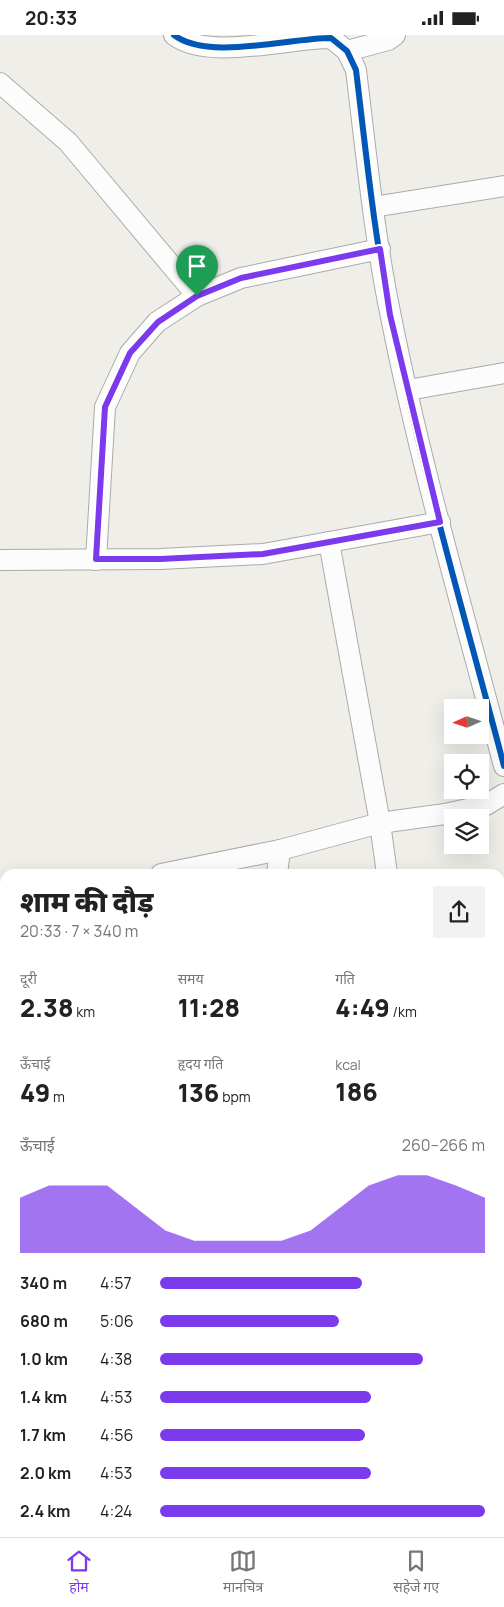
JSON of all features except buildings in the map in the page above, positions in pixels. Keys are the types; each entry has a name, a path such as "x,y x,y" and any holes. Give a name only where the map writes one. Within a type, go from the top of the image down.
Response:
{"street":[{"path":"174,35 182,41 203,47 331,38 347,51 356,70 373,207 390,315 440,522 504,766"},
{"path":"347,51 388,41 395,35"},
{"path":"0,83 68,142 197,296"},
{"path":"373,207 504,186"},
{"path":"96,559 105,407 130,353 158,322 197,296 241,278 380,249"},
{"path":"408,390 504,373"},
{"path":"0,560 160,559 263,554 440,522"},
{"path":"328,542 380,823 386,869"},
{"path":"186,869 280,850 380,823 445,815 486,805 504,794"},
{"path":"278,869 280,850"}],"cycle path":[{"path":"174,35 189,43 227,47 331,38 347,51 356,70 380,255 403,374 444,542 504,766"},
{"path":"96,560 105,407 130,353 157,322 197,296 241,278 380,249"}],"route":[{"path":"380,249 390,315 440,522 263,554 160,559 96,559 105,407 130,353 158,322 197,296 241,278 380,249"}]}
